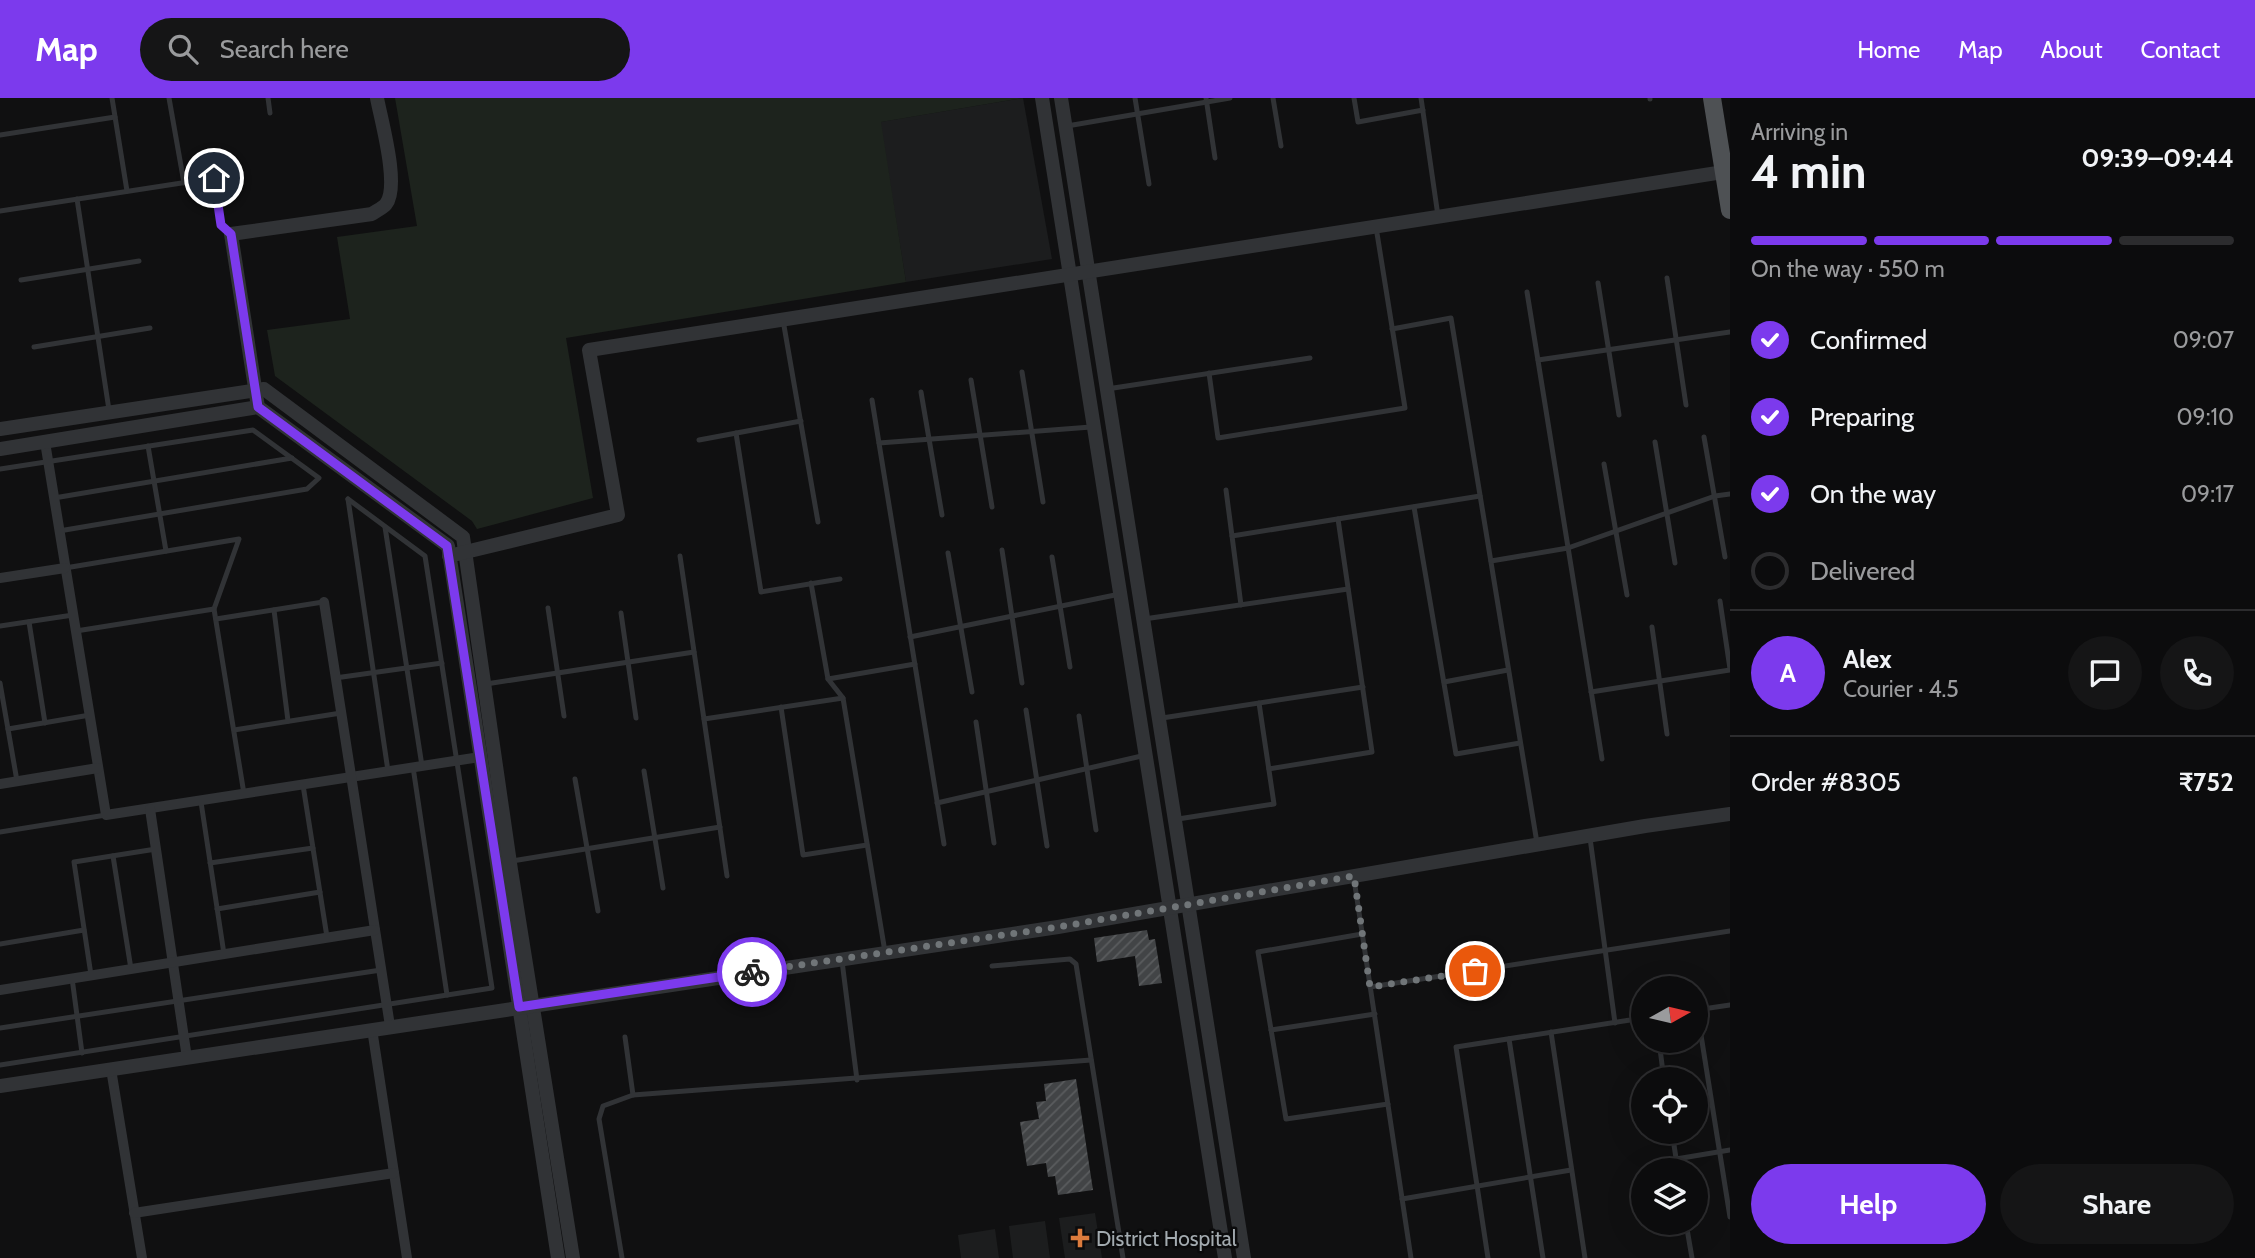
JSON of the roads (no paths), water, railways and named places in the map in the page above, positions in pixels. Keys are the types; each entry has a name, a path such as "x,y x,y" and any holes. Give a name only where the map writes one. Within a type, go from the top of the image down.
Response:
{"main road":[{"path":"1712,98 1727,171 1730,210"}],"street":[{"path":"258,407 231,234 372,214 386,204 391,192 391,172 377,98"},
{"path":"1042,98 1225,1258"},
{"path":"1061,98 1244,1258"},
{"path":"449,556 618,515 589,350 1727,171"},
{"path":"0,429 264,389 463,537 510,861 558,1258"},
{"path":"0,449 258,407 447,546 480,757 573,1258"},
{"path":"45,442 106,816 480,757"},
{"path":"0,578 65,568"},
{"path":"324,602 390,1026"},
{"path":"0,784 98,768"},
{"path":"150,808 187,1058"},
{"path":"0,1086 885,953 1730,814"},
{"path":"0,990 375,930"},
{"path":"372,1029 407,1258"},
{"path":"111,1069 142,1258"},
{"path":"134,1213 394,1173"}],"lane":[{"path":"112,98 127,191"},
{"path":"169,98 184,183"},
{"path":"268,98 270,113"},
{"path":"1135,98 1149,184"},
{"path":"1065,126 1230,98"},
{"path":"1273,98 1281,146"},
{"path":"1354,98 1358,121 1423,110"},
{"path":"1421,98 1438,217"},
{"path":"1206,100 1215,158"},
{"path":"0,135 115,117"},
{"path":"0,211 214,178 221,225 231,234"},
{"path":"77,199 110,413"},
{"path":"1209,373 1218,438 1405,408 1376,227"},
{"path":"20,280 139,261"},
{"path":"1667,278 1686,405"},
{"path":"1598,283 1619,415"},
{"path":"1527,292 1602,759"},
{"path":"1392,328 1451,318 1537,845"},
{"path":"783,320 818,522"},
{"path":"34,347 150,328"},
{"path":"1538,360 1730,332"},
{"path":"1107,389 1310,358"},
{"path":"1022,372 1043,502"},
{"path":"971,380 992,507"},
{"path":"921,391 942,515"},
{"path":"872,400 944,844"},
{"path":"699,440 800,421"},
{"path":"879,443 1094,427"},
{"path":"0,469 253,430 319,478 307,489 59,531"},
{"path":"736,433 761,592 840,579"},
{"path":"1704,437 1726,557"},
{"path":"1655,442 1675,563"},
{"path":"148,446 166,551"},
{"path":"54,498 292,458"},
{"path":"1604,464 1627,595"},
{"path":"1226,490 1241,605"},
{"path":"1491,561 1568,548 1714,496 1730,494"},
{"path":"1232,536 1480,496"},
{"path":"0,1065 492,988 425,556 348,499 388,771"},
{"path":"1414,507 1456,754 1520,743"},
{"path":"1269,769 1372,752 1338,519"},
{"path":"385,527 407,668 447,995"},
{"path":"65,568 239,539 214,609 244,794"},
{"path":"1002,550 1022,683"},
{"path":"948,553 972,692"},
{"path":"680,556 727,876"},
{"path":"1052,556 1070,667"},
{"path":"811,583 828,679 843,698 885,953"},
{"path":"1144,620 1348,589"},
{"path":"911,637 1121,594"},
{"path":"1591,692 1730,670 1720,601"},
{"path":"216,619 324,602"},
{"path":"548,608 564,716"},
{"path":"76,631 214,609"},
{"path":"274,610 288,721"},
{"path":"621,613 636,718"},
{"path":"0,626 73,615"},
{"path":"29,622 45,723"},
{"path":"1652,627 1667,734"},
{"path":"484,684 694,652"},
{"path":"335,678 442,663"},
{"path":"828,679 915,664"},
{"path":"1444,682 1508,670"},
{"path":"0,683 17,781"},
{"path":"1159,718 1363,687"},
{"path":"704,719 843,698"},
{"path":"1175,819 1274,804 1259,703"},
{"path":"780,707 803,855 867,845"},
{"path":"1026,710 1047,846"},
{"path":"234,730 341,713"},
{"path":"8,729 90,715"},
{"path":"1079,716 1096,830"},
{"path":"976,722 994,843"},
{"path":"937,803 1146,755"},
{"path":"644,771 663,888"},
{"path":"575,779 598,911"},
{"path":"303,785 327,938"},
{"path":"200,801 224,954"},
{"path":"0,832 106,816"},
{"path":"510,861 719,827"},
{"path":"1590,835 1615,1023"},
{"path":"210,863 313,848"},
{"path":"91,975 74,862 156,849"},
{"path":"113,856 131,969"},
{"path":"1354,876 1411,1258"},
{"path":"217,909 320,892"},
{"path":"0,944 84,930"},
{"path":"1370,987 1730,931"},
{"path":"1362,934 1258,952 1286,1119 1388,1104"},
{"path":"841,959 857,1080"},
{"path":"992,966 1074,961 1078,967 1123,1258"},
{"path":"0,1028 381,970"},
{"path":"72,978 82,1053"},
{"path":"1708,1008 1730,1005"},
{"path":"1271,1030 1374,1014"},
{"path":"1488,1258 1456,1046 1631,1020"},
{"path":"1551,1032 1584,1258"},
{"path":"625,1037 633,1095"},
{"path":"1509,1039 1543,1258"},
{"path":"1704,1054 1730,1217"},
{"path":"622,1258 599,1119 603,1106 633,1095 857,1080 1091,1060"},
{"path":"1682,1158 1730,1150"},
{"path":"1402,1199 1571,1170"},
{"path":"1688,1235 1692,1258"}],"place":[{"name":"District Hospital","path":"1080,1238"}]}
